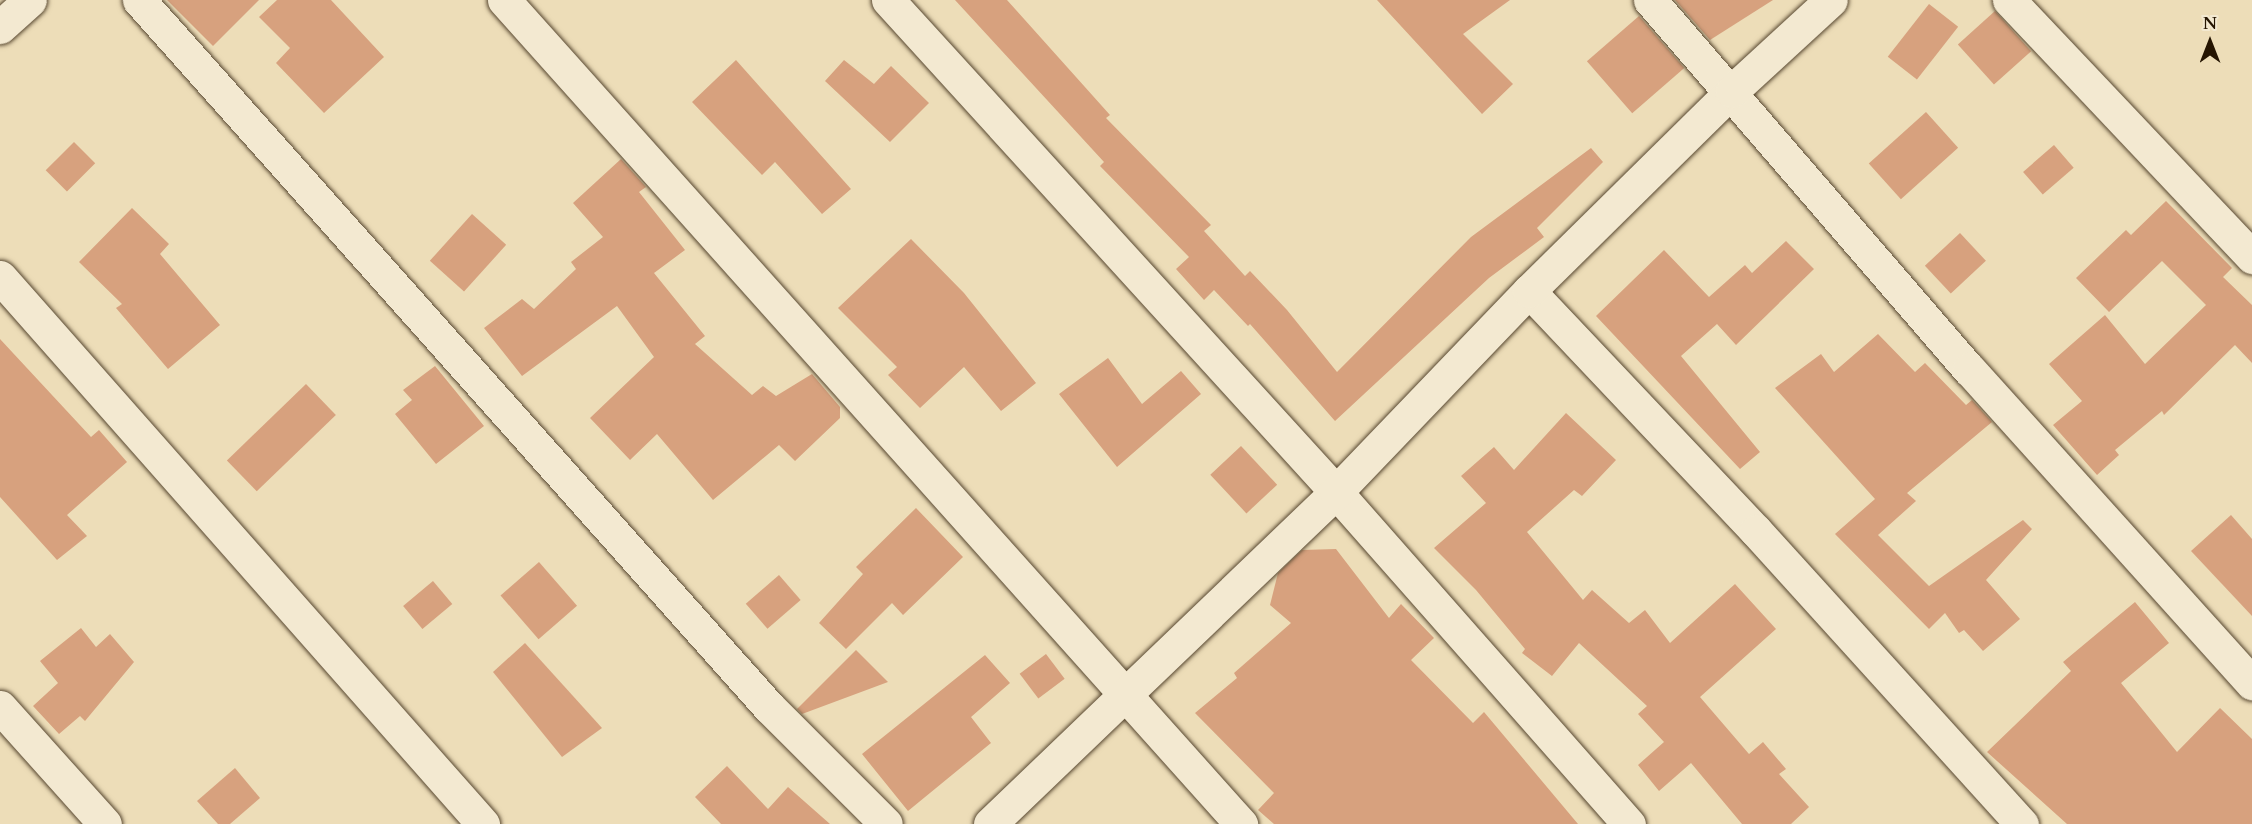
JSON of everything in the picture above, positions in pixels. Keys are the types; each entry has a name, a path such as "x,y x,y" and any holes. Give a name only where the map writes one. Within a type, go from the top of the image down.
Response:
{"street":[{"path":"0,27 30,0"},
{"path":"139,0 768,708 886,824"},
{"path":"504,0 1240,824"},
{"path":"888,0 1336,492 1629,824"},
{"path":"1650,0 1732,91 1969,369 2252,683"},
{"path":"990,824 1336,492 1529,291 1732,91 1831,0"},
{"path":"2009,0 2252,257"},
{"path":"0,277 483,824"},
{"path":"1529,291 1756,531 2022,824"},
{"path":"0,707 105,824"}],"building":[{"path":"167,0 259,0 213,46"},
{"path":"277,0 331,0 384,57 324,113 276,63 290,48 259,17"},
{"path":"955,0 1007,0 1110,115 1106,118 1211,225 1204,231 1245,276 1250,271 1287,310 1337,372 1471,237 1591,148 1603,162 1537,228 1544,237 1489,278 1335,421 1250,324 1248,326 1214,290 1204,300 1176,269 1189,257 1100,166 1104,162"},
{"path":"1377,0 1510,0 1463,34 1513,84 1482,114"},
{"path":"1675,0 1773,0 1710,40"},
{"path":"1929,4 1958,27 1917,80 1888,57"},
{"path":"1995,11 2031,51 1994,85 1958,44"},
{"path":"1639,16 1684,68 1632,113 1587,61"},
{"path":"736,60 851,189 822,214 775,162 762,175 692,102"},
{"path":"844,60 874,84 891,66 929,103 890,142 825,81"},
{"path":"1926,112 1958,148 1901,199 1869,164"},
{"path":"74,142 95,163 67,191 46,170"},
{"path":"2054,145 2074,168 2043,195 2023,172"},
{"path":"621,159 646,187 639,192 685,250 654,273 705,336 695,344 752,395 763,386 776,396 812,374 840,407 840,418 795,461 779,445 713,500 657,434 630,460 590,418 654,357 617,306 522,376 484,328 522,299 534,309 576,269 571,262 603,237 573,203"},
{"path":"2166,201 2232,268 2223,277 2252,305 2252,363 2235,345 2164,415 2162,411 2115,450 2119,455 2097,475 2053,425 2082,401 2049,364 2105,315 2145,364 2206,305 2162,261 2109,312 2076,278 2126,230 2131,235"},
{"path":"132,208 169,244 160,254 220,325 168,369 116,308 122,304 79,262"},
{"path":"472,214 506,245 464,292 430,261"},
{"path":"1960,233 1986,261 1951,294 1925,266"},
{"path":"911,239 964,293 1036,383 1001,411 964,367 920,408 888,375 897,367 838,308"},
{"path":"1786,241 1814,269 1736,345 1717,324 1681,356 1760,452 1740,469 1596,316 1664,250 1709,297 1745,265 1752,273"},
{"path":"1878,334 1915,372 1925,363 1966,405 1972,400 1992,422 1907,493 1916,501 1878,535 1929,586 2023,520 2032,529 1986,580 2020,619 1983,651 1964,630 1959,633 1945,613 1929,629 1835,534 1875,499 1775,388 1821,354 1834,372"},
{"path":"0,339 91,437 99,430 127,462 67,515 87,536 57,560 0,497"},
{"path":"1108,358 1142,404 1181,371 1201,394 1117,467 1059,394"},
{"path":"435,366 484,426 436,464 395,414 412,400 403,390"},
{"path":"306,384 336,415 257,491 227,460"},
{"path":"1566,413 1616,460 1582,496 1574,490 1527,532 1583,600 1592,590 1629,623 1645,610 1670,643 1735,584 1776,629 1700,697 1749,754 1763,742 1786,769 1779,774 1809,807 1791,824 1742,824 1691,763 1659,791 1638,765 1664,742 1638,714 1647,706 1579,643 1552,676 1522,653 1525,649 1476,590 1434,548 1486,503 1461,476 1494,447 1514,470"},
{"path":"1241,446 1277,485 1246,513 1210,475"},
{"path":"916,508 963,557 903,615 892,603 846,649 819,623 863,574 856,567"},
{"path":"2231,515 2252,539 2252,616 2191,551"},
{"path":"1336,549 1389,618 1401,604 1434,638 1411,660 1473,723 1484,712 1578,824 1274,824 1258,810 1274,793 1195,713 1237,678 1234,673 1291,623 1270,605 1278,573 1302,550"},
{"path":"539,562 577,606 539,639 501,595"},
{"path":"779,575 801,600 767,629 746,604"},
{"path":"433,581 452,604 422,629 403,606"},
{"path":"2135,602 2169,643 2121,683 2177,752 2220,708 2252,739 2252,824 2067,824 1987,752 2071,671 2063,662"},
{"path":"81,628 96,647 110,634 134,662 85,721 80,716 59,734 33,706 58,683 40,661"},
{"path":"525,643 602,728 562,757 493,672"},
{"path":"856,650 888,682 802,714 797,709"},
{"path":"1046,654 1065,679 1038,699 1020,674"},
{"path":"985,655 1010,683 971,717 991,743 908,811 862,754"},
{"path":"727,766 768,809 788,787 830,824 721,824 695,797"},
{"path":"235,768 260,798 230,824 218,824 197,801"}]}
